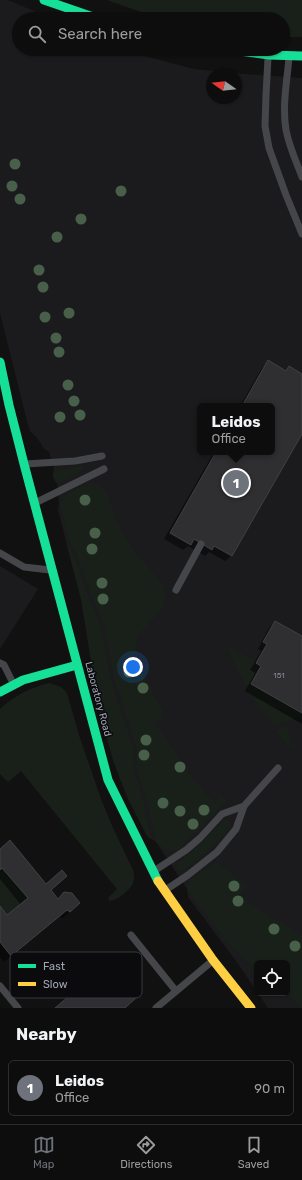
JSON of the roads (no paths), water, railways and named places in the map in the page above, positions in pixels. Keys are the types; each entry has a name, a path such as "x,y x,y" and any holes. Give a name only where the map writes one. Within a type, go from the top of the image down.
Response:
{"street":[{"path":"44,0 79,12"},
{"path":"289,56 302,56"},
{"name":"Laboratory Road","path":"0,362 5,404 35,503 108,780 153,872 164,890 213,960 251,1008"},
{"path":"0,692 23,680 77,664"}],"lane":[{"path":"268,56 265,126 269,148 302,234"},
{"path":"289,56 286,93 286,129 289,144 302,177"},
{"path":"24,464 75,461 102,456"},
{"path":"35,503 104,468"},
{"path":"176,590 201,544"},
{"path":"0,553 24,567 52,570"},
{"path":"0,662 4,665 14,685"},
{"path":"164,890 188,875 217,852 236,829 244,806 278,768"},
{"path":"153,872 186,850 200,838 222,814 244,806"},
{"path":"131,935 176,992"},
{"path":"156,1008 213,960"},
{"path":"0,986 18,1008"}],"place":[{"name":"Leidos","path":"236,483"}]}
